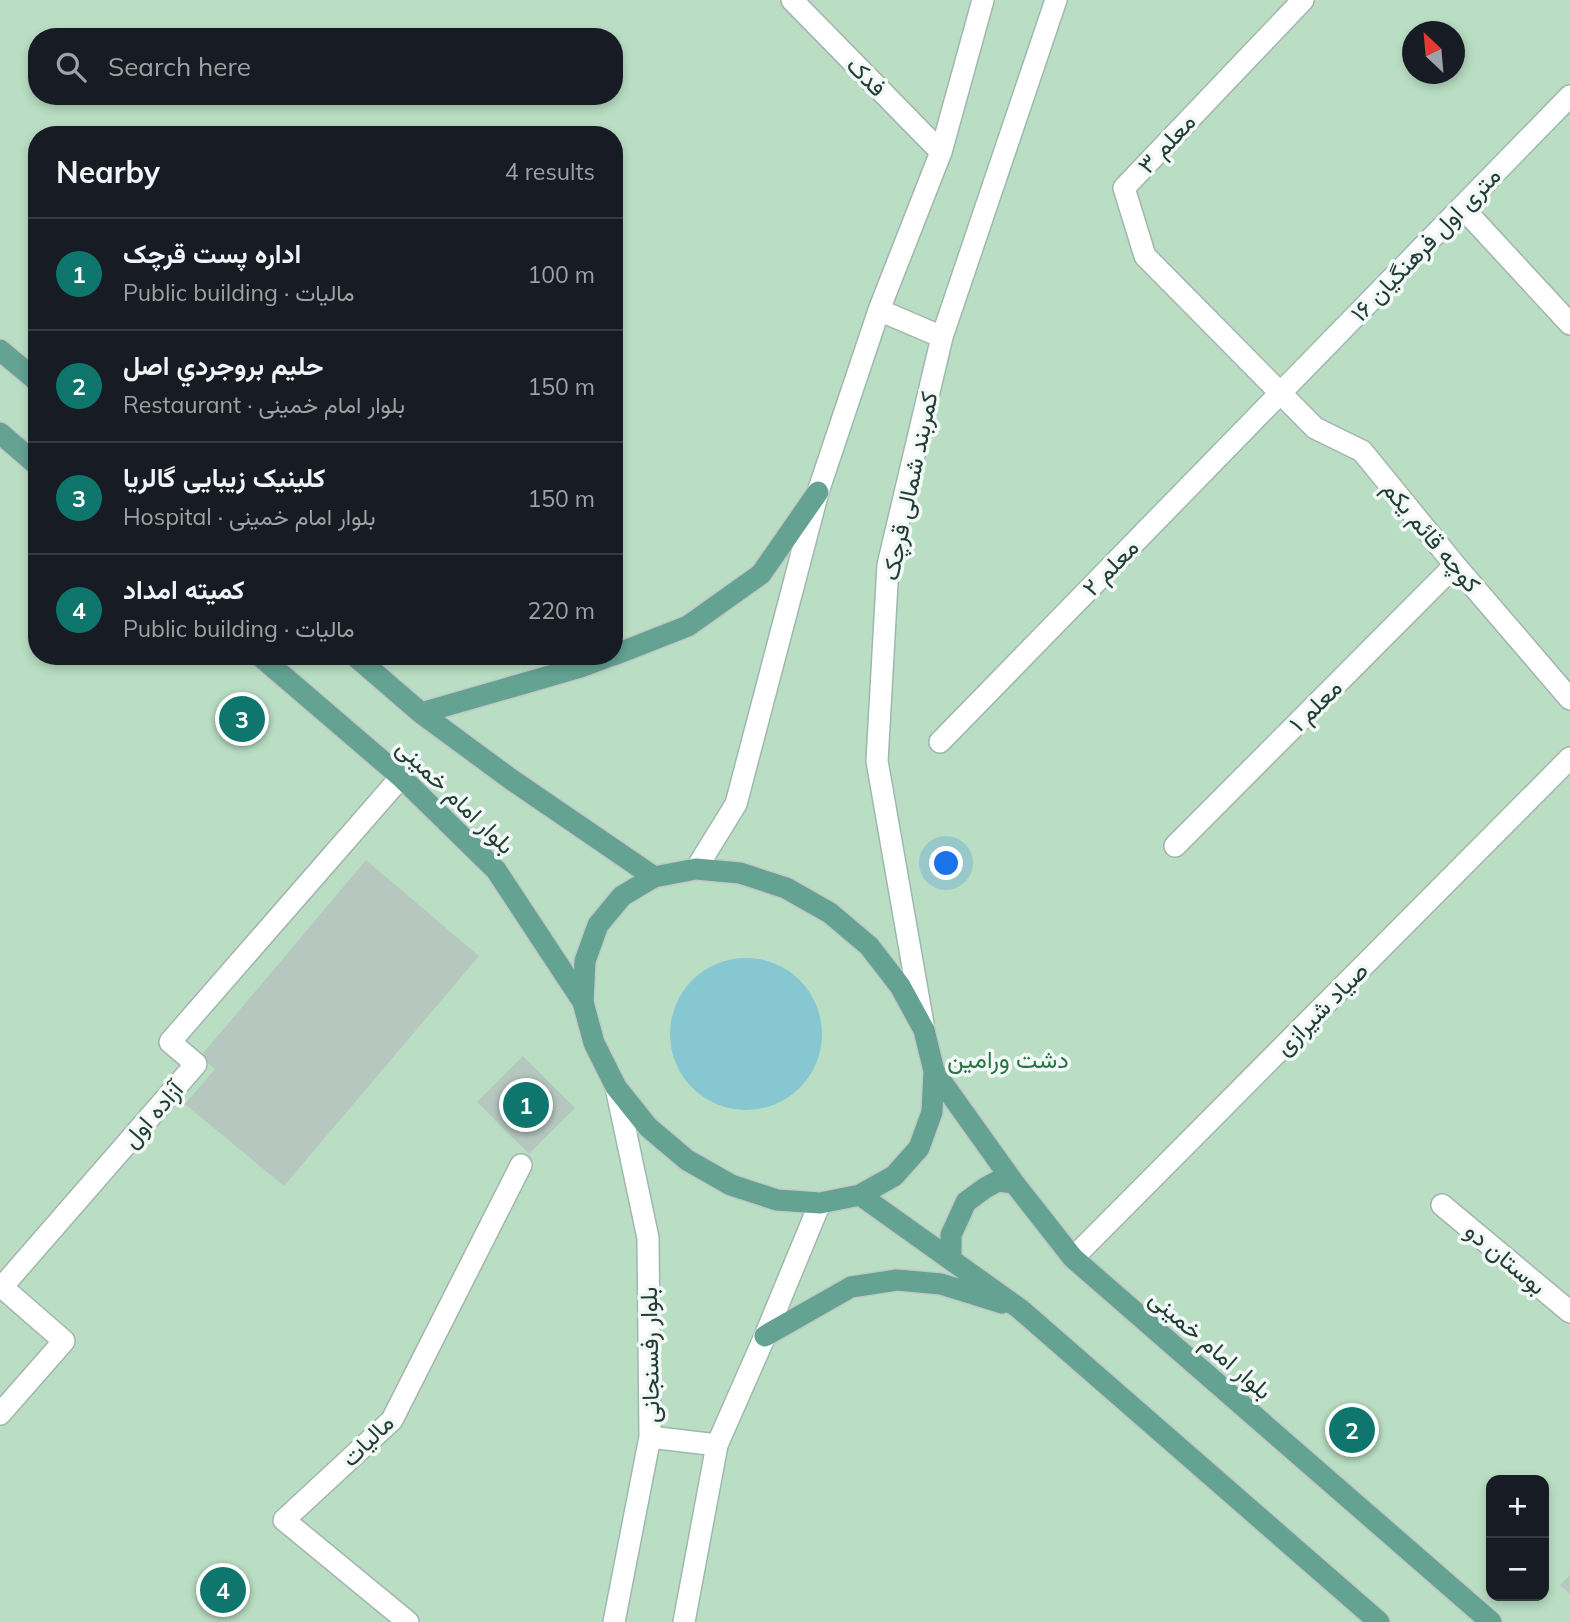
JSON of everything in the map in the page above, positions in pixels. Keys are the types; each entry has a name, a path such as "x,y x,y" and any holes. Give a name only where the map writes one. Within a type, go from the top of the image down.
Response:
{"main road":[{"path":"0,350 28,374"},
{"path":"0,433 28,457"},
{"path":"623,651 688,626 761,574 818,492"},
{"name":"بلوار امام خمینی","path":"270,665 401,777 496,870 583,1002"},
{"name":"بلوار امام خمینی","path":"365,665 421,713 512,780 654,877"},
{"path":"421,713 586,665"},
{"path":"696,869 740,873 786,888 830,913 869,946 900,986 924,1030 934,1071 932,1112 919,1148 894,1176 860,1195 820,1203 777,1200 731,1185 687,1160 648,1127 616,1087 594,1043 583,1002 585,961 598,925 622,896 654,877 696,869"},
{"name":"بلوار امام خمینی","path":"934,1071 1014,1183 1073,1258 1491,1622"},
{"path":"951,1258 951,1235 965,1202 998,1181 1014,1183"},
{"path":"860,1195 1020,1309 1379,1622"},
{"path":"765,1336 852,1287 897,1280 941,1284 1020,1309"}],"street":[{"name":"فدک","path":"792,0 941,152"},
{"path":"696,869 737,804 818,492 879,310 941,152 983,0"},
{"name":"کمربند شمالی قرچک","path":"924,1030 877,761 888,565 942,337 1056,0"},
{"name":"معلم ۳","path":"1280,392 1145,256 1124,188 1303,0"},
{"name":"۱۶ متری اول فرهنگیان","path":"1280,392 1570,96"},
{"path":"1462,207 1570,324"},
{"path":"879,310 942,337"},
{"name":"کوچه قائم یکم","path":"1280,392 1315,428 1362,451 1570,699"},
{"name":"معلم ۲","path":"940,742 1280,392"},
{"name":"معلم ۱","path":"1175,846 1455,565"},
{"name":"صیاد شیرازی","path":"1073,1258 1570,758"},
{"name":"آزاده اول","path":"0,1414 64,1341 2,1287 196,1064 170,1042 401,777"},
{"name":"بلوار رفسنجانی","path":"614,1622 650,1437 648,1238 616,1087"},
{"name":"مالیات","path":"408,1622 284,1520 392,1420 521,1165"},
{"path":"684,1622 717,1445 820,1203"},
{"name":"بوستان دو","path":"1442,1205 1570,1312"},
{"path":"650,1437 717,1445"}],"green space":[{"name":"دشت ورامین","path":"0,0 1570,0 1570,1622 0,1622"}],"water":[{"path":"746,958 775,964 800,980 816,1005 822,1034 816,1063 800,1088 775,1104 746,1110 717,1104 692,1088 676,1063 670,1034 676,1005 692,980 717,964"}],"building":[{"path":"366,860 479,956 284,1186 185,1104 215,1069 200,1057"},
{"path":"523,1056 575,1108 529,1154 477,1102"},
{"path":"1570,1575 1570,1594 1560,1585"}],"place":[{"name":"کلینیک زیبایی گالریا","path":"242,719"},
{"name":"اداره پست قرچک","path":"526,1105"},
{"name":"حليم بروجردي اصل","path":"1352,1430"},
{"name":"کمیته امداد","path":"223,1590"}]}
